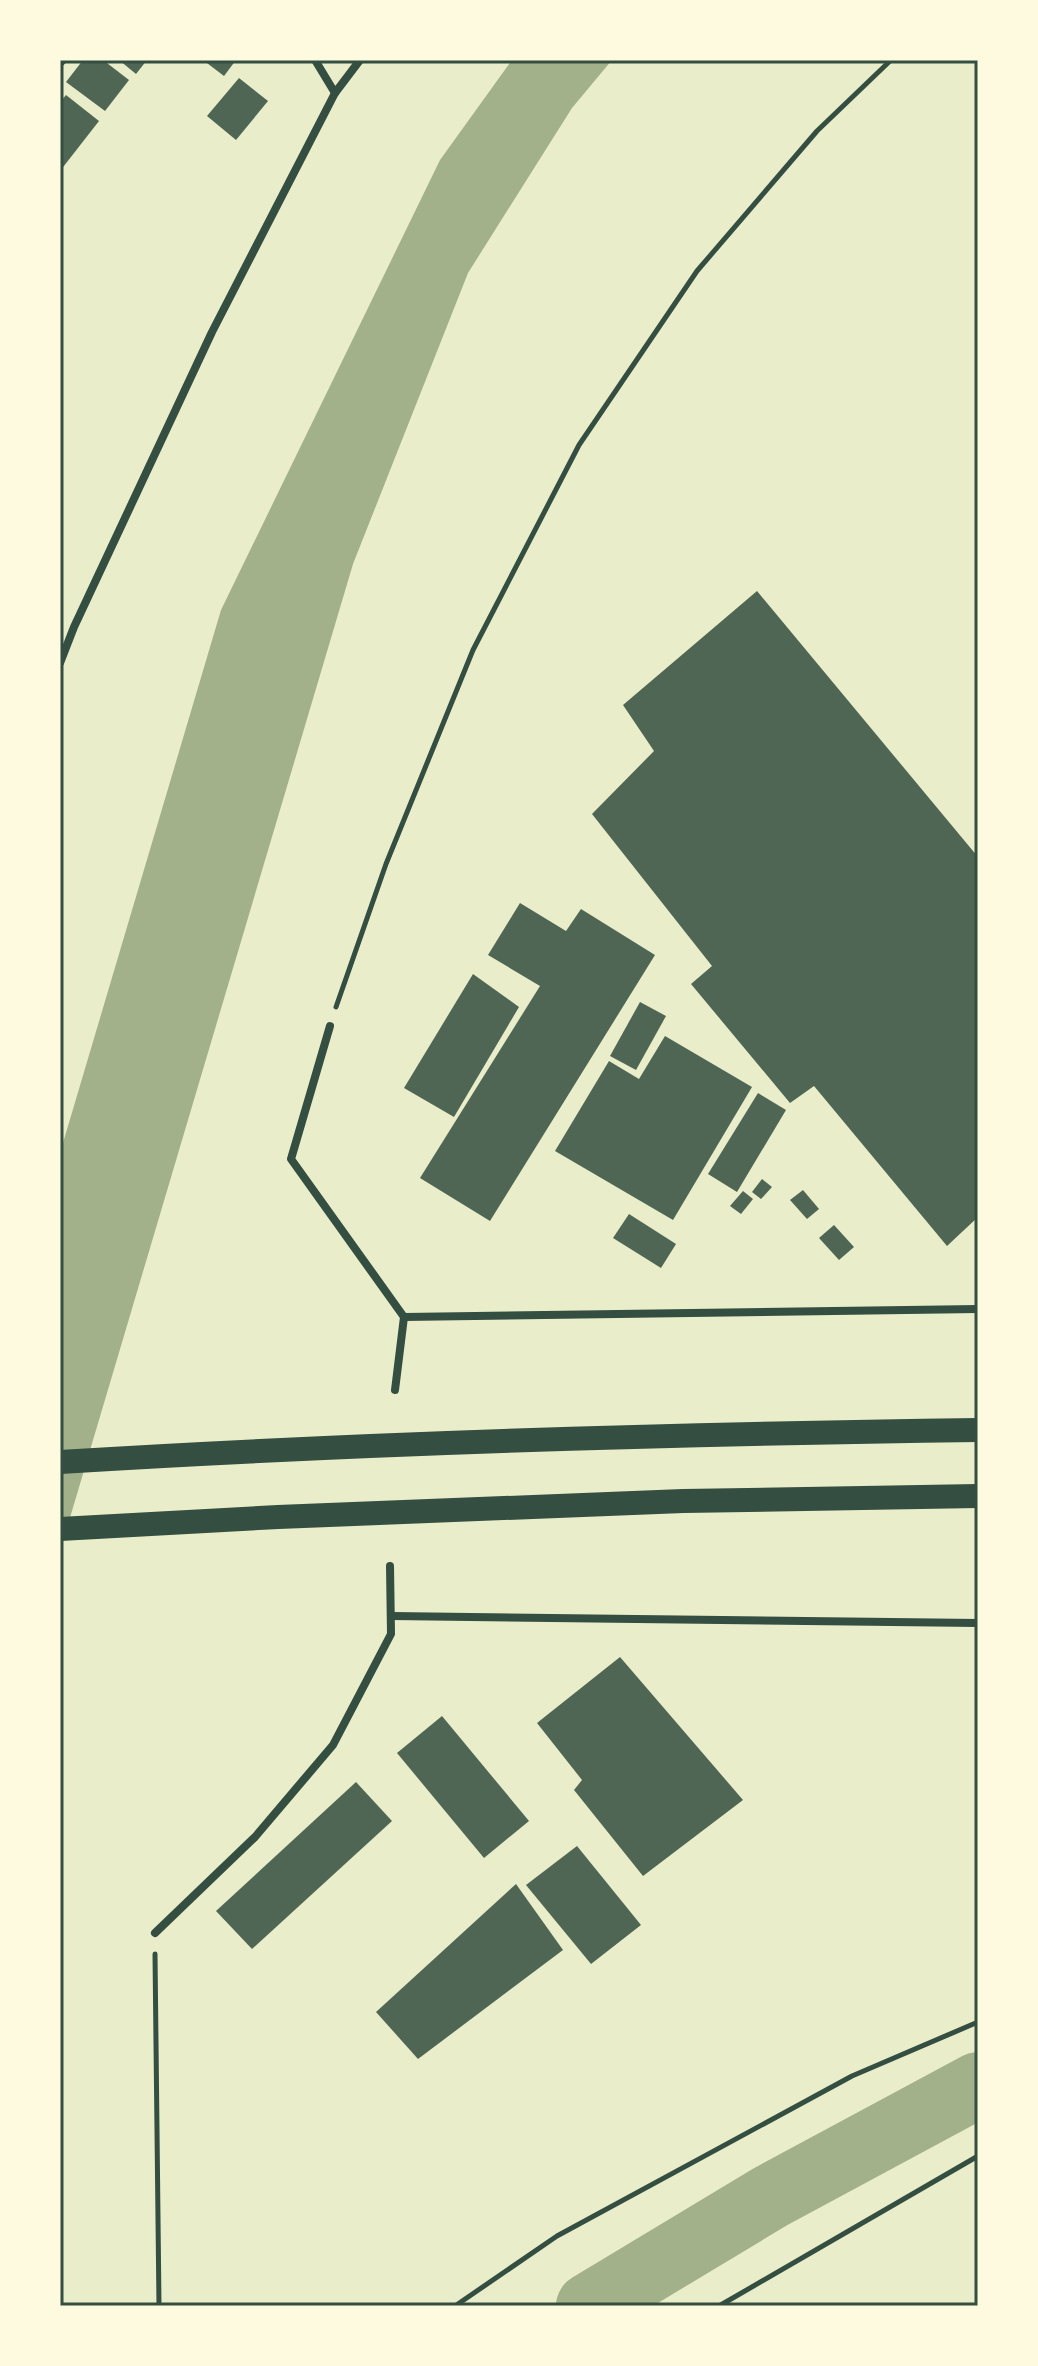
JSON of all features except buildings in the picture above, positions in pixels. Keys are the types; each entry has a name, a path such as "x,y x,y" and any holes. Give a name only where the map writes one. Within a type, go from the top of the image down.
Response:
{"highway":[{"path":"60,1462 283,1449 682,1434 978,1430"},
{"path":"60,1529 683,1501 978,1496"}],"street":[{"path":"315,60 335,93"},
{"path":"60,663 212,332 335,93 360,60"},
{"path":"330,1026 291,1159 404,1317 395,1390"},
{"path":"404,1317 978,1309"},
{"path":"155,1933 255,1837 333,1745 391,1634 390,1566"},
{"path":"391,1616 978,1623"}],"path":[{"path":"330,1026 386,864 473,650 579,445 697,271 817,131 891,60"},
{"path":"155,1933 159,2306"},
{"path":"455,2306 557,2236 852,2076 978,2022"},
{"path":"719,2306 978,2156"}],"shaded area":[{"path":"512,60 612,60 572,108 468,273 353,564 61,1548 60,1605 60,1153 221,610 440,160"}],"waterway":[{"path":"589,2306 770,2197 978,2085"}]}
